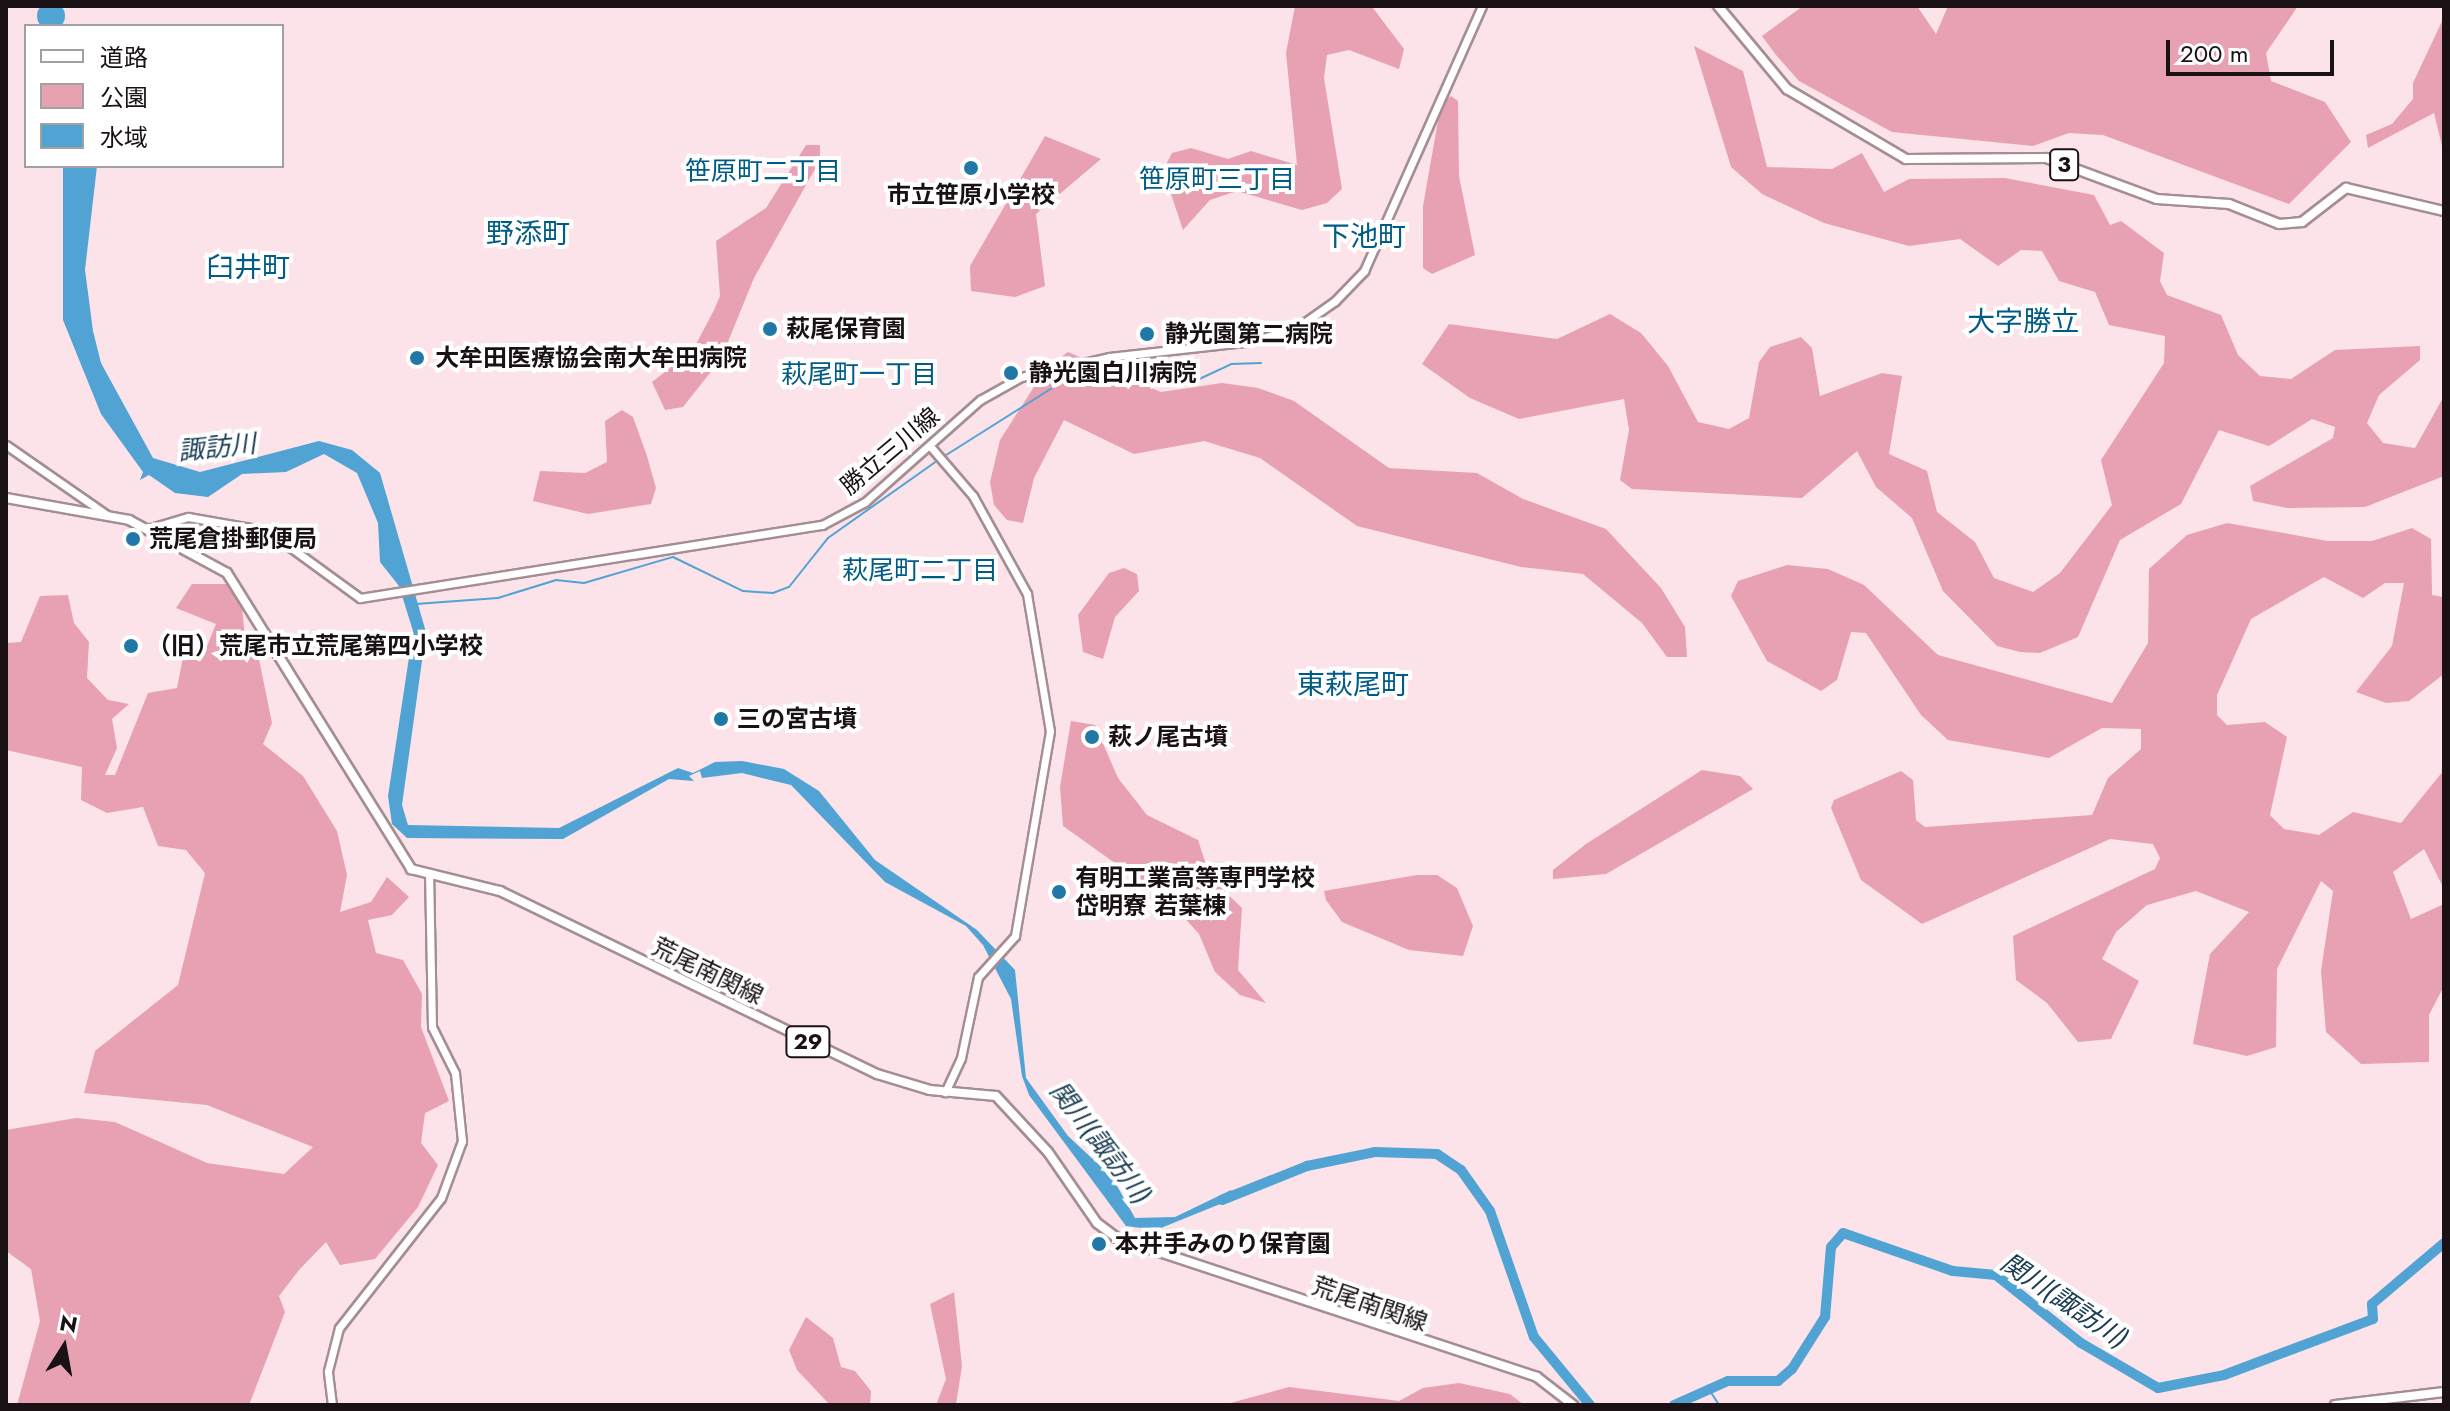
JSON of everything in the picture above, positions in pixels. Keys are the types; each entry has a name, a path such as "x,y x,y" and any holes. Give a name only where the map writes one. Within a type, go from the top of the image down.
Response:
{"main road":[{"name":"勝立三川線","path":"147,529 188,517 255,527 360,598 822,525 865,502 980,400 1021,377 1109,357 1253,341 1298,327 1335,301 1364,271 1482,6"},
{"name":"3","path":"1718,6 1787,89 1906,159 2046,158 2157,199 2232,204 2279,224 2302,222 2346,188 2444,211"},
{"path":"6,445 109,516"},
{"path":"930,446 986,519 1027,594 1038,633 1048,769 1015,936 1006,950 983,969 945,1092"},
{"name":"荒尾南関線","path":"6,498 109,516 147,529 227,573 399,858 429,874 500,891 877,1074 945,1092 996,1096 1048,1152 1097,1223 1117,1238 1537,1377 1573,1405"},
{"path":"332,1405 328,1371 339,1328 441,1198 462,1141 455,1073 432,1027 429,874"},
{"path":"2335,1405 2444,1392"}],"green space":[{"path":"1295,6 1373,8 1404,49 1399,69 1349,50 1327,55 1324,78 1342,189 1327,203 1302,210 1237,191 1210,200 1183,230 1163,170 1172,153 1191,148 1228,159 1251,151 1297,165 1286,53"},
{"path":"1803,6 1917,6 1936,34 1948,6 2298,6 2266,53 2271,81 2325,102 2351,142 2289,204 2103,135 2069,133 2033,146 1892,132 1799,81 1762,36"},
{"path":"2444,17 2444,154 2434,113 2368,148 2366,135 2392,124 2413,99 2413,83"},
{"path":"1694,46 1743,71 1767,167 1832,169 1862,153 1884,192 1909,179 2005,178 2094,195 2110,225 2121,221 2164,253 2160,281 2167,295 2221,315 2238,355 2260,376 2291,379 2335,350 2420,346 2420,360 2379,395 2367,423 2383,443 2415,448 2444,396 2444,476 2365,507 2287,508 2253,501 2250,486 2333,438 2335,427 2312,419 2269,446 2219,430 2181,504 2120,540 2078,637 2040,653 2020,652 1997,646 1943,591 1912,518 1876,487 1857,451 1802,498 1632,489 1620,480 1629,430 1624,399 1519,419 1470,398 1422,364 1449,324 1557,339 1610,314 1641,333 1668,366 1698,422 1729,429 1749,418 1759,362 1770,347 1801,337 1812,348 1820,396 1882,373 1902,376 1889,454 1927,471 1937,512 1975,542 1994,578 2033,592 2060,573 2112,505 2101,460 2164,363 2165,336 2109,325 2095,292 2059,281 2042,251 2021,250 1998,266 1960,239 1909,246 1824,223 1762,194 1731,167"},
{"path":"1451,96 1458,101 1459,176 1475,255 1432,274 1423,268 1423,206 1441,104"},
{"path":"1045,136 1101,159 1036,214 1045,286 1015,297 971,291 970,266"},
{"path":"806,145 820,145 820,160 754,278 721,359 683,407 665,410 652,382 693,350 714,310 720,296 716,241 766,208"},
{"path":"1068,352 1161,392 1222,383 1258,388 1294,401 1389,468 1477,473 1523,499 1606,529 1661,588 1685,627 1687,657 1667,657 1642,623 1583,574 1521,567 1357,526 1260,458 1204,441 1134,454 1064,420 1034,478 1023,523 1007,520 994,505 990,482 1000,440 1046,368"},
{"path":"622,410 633,417 647,456 656,488 651,504 588,514 533,501 540,471 585,473 607,462 605,421"},
{"path":"2227,523 2328,541 2372,541 2412,528 2431,539 2432,595 2444,597 2444,674 2409,701 2386,703 2356,692 2392,646 2404,583 2385,583 2363,598 2324,577 2251,619 2217,695 2217,715 2227,725 2265,722 2287,737 2270,815 2284,829 2319,835 2353,812 2401,823 2444,770 2444,889 2424,849 2393,872 2411,919 2444,904 2444,986 2429,1015 2429,1062 2361,1064 2326,1032 2321,971 2333,891 2321,881 2277,969 2276,1047 2247,1056 2193,1044 2210,954 2249,912 2196,891 2147,905 2116,932 2102,959 2139,981 2111,1039 2078,1042 2047,1003 2016,980 2013,936 2155,869 2160,858 2153,844 2110,839 1922,924 1861,880 1831,808 1834,800 1901,771 1913,780 1916,820 1925,827 2092,815 2108,778 2141,749 2141,729 2102,728 2049,758 1948,740 1921,715 1866,633 1851,632 1837,680 1821,691 1767,661 1731,596 1738,581 1787,565 1828,569 1864,585 1938,655 2112,703 2148,643 2149,569 2187,535"},
{"path":"1124,568 1137,574 1139,591 1115,617 1103,659 1083,652 1078,615 1109,573"},
{"path":"192,584 228,584 241,598 245,637 258,654 272,723 263,744 303,776 337,831 347,875 340,912 371,902 387,877 409,897 392,915 368,920 376,953 403,960 422,994 421,1027 449,1101 425,1113 421,1143 438,1165 418,1207 375,1259 340,1265 326,1242 299,1270 279,1296 285,1312 249,1405 17,1405 40,1321 31,1269 6,1251 6,1130 76,1118 115,1122 207,1163 284,1174 313,1147 207,1105 84,1093 95,1051 178,985 205,873 186,850 158,846 143,807 107,813 81,800 82,767 6,750 6,643 21,642 40,596 68,595 74,623 89,642 87,678 108,700 129,704 112,719 117,748 105,775 115,775 148,693 177,688 183,657 201,661 216,624 176,608"},
{"path":"1071,721 1095,725 1118,778 1147,815 1198,840 1210,877 1242,908 1238,970 1266,1003 1240,995 1215,972 1199,934 1171,903 1063,826 1060,787"},
{"path":"1702,770 1740,776 1753,789 1606,874 1553,879 1553,870 1586,844"},
{"path":"1417,875 1437,875 1457,888 1473,926 1463,956 1409,950 1342,922 1326,900 1324,891"},
{"path":"954,1292 962,1366 956,1404 936,1405 946,1379 930,1304"},
{"path":"806,1317 833,1338 841,1367 855,1371 871,1391 870,1405 830,1405 797,1370 789,1350"},
{"path":"1459,1383 1510,1394 1524,1405 1223,1405 1289,1387 1399,1401 1423,1388"}],"water":[{"path":"46,3 56,3 64,11 62,24 40,24 38,21 38,11"},
{"path":"63,168 97,168 85,270 93,331 101,363 153,458 200,472 319,441 352,450 380,473 426,632 402,805 408,825 559,828 678,768 693,773 715,762 742,761 784,769 819,791 875,860 977,930 1015,970 1026,1078 1068,1136 1112,1177 1135,1218 1175,1217 1231,1190 1235,1198 1156,1230 1126,1226 1029,1095 1022,1076 1011,999 983,945 966,926 885,882 791,785 742,773 702,778 700,771 689,776 694,781 669,779 563,839 407,838 392,824 388,796 413,631 399,586 380,562 378,523 357,473 324,454 286,472 242,474 208,497 175,493 149,475 140,480 143,472 101,414 63,320"}],"waterway":[{"path":"943,457 1060,383 1102,372 1195,381 1231,364 1261,363"},
{"path":"416,604 498,598 556,580 584,583 673,557 743,591 773,593 789,587 828,538 938,460"},
{"name":"関川(諏訪川)","path":"1222,1200 1307,1166 1375,1152 1437,1154 1461,1170 1490,1211 1534,1337 1590,1405"},
{"name":"関川(諏訪川)","path":"1674,1405 1728,1381 1778,1381 1792,1369 1825,1317 1831,1247 1843,1233 1953,1271 1996,1275 2081,1343 2158,1388 2224,1375 2373,1319 2372,1304 2444,1243"},
{"path":"1710,1391 1719,1405"}],"place":[{"name":"市立笹原小学校","path":"971,168"},
{"name":"萩尾保育園","path":"770,329"},
{"name":"静光園第二病院","path":"1147,334"},
{"name":"大牟田医療協会南大牟田病院","path":"417,358"},
{"name":"静光園白川病院","path":"1011,373"},
{"name":"荒尾倉掛郵便局","path":"133,539"},
{"name":"（旧）荒尾市立荒尾第四小学校","path":"131,646"},
{"name":"三の宮古墳","path":"721,719"},
{"name":"萩ノ尾古墳","path":"1092,737"},
{"name":"有明工業高等専門学校 岱明寮 若葉棟","path":"1059,892"},
{"name":"本井手みのり保育園","path":"1099,1244"}],"district":[{"name":"笹原町二丁目","path":"763,172"},
{"name":"笹原町三丁目","path":"1217,180"},
{"name":"野添町","path":"528,234"},
{"name":"下池町","path":"1364,237"},
{"name":"臼井町","path":"248,268"},
{"name":"大字勝立","path":"2023,322"},
{"name":"萩尾町一丁目","path":"859,375"},
{"name":"萩尾町二丁目","path":"920,571"},
{"name":"東萩尾町","path":"1353,685"}],"water label":[{"name":"諏訪川","path":"217,448"}]}
